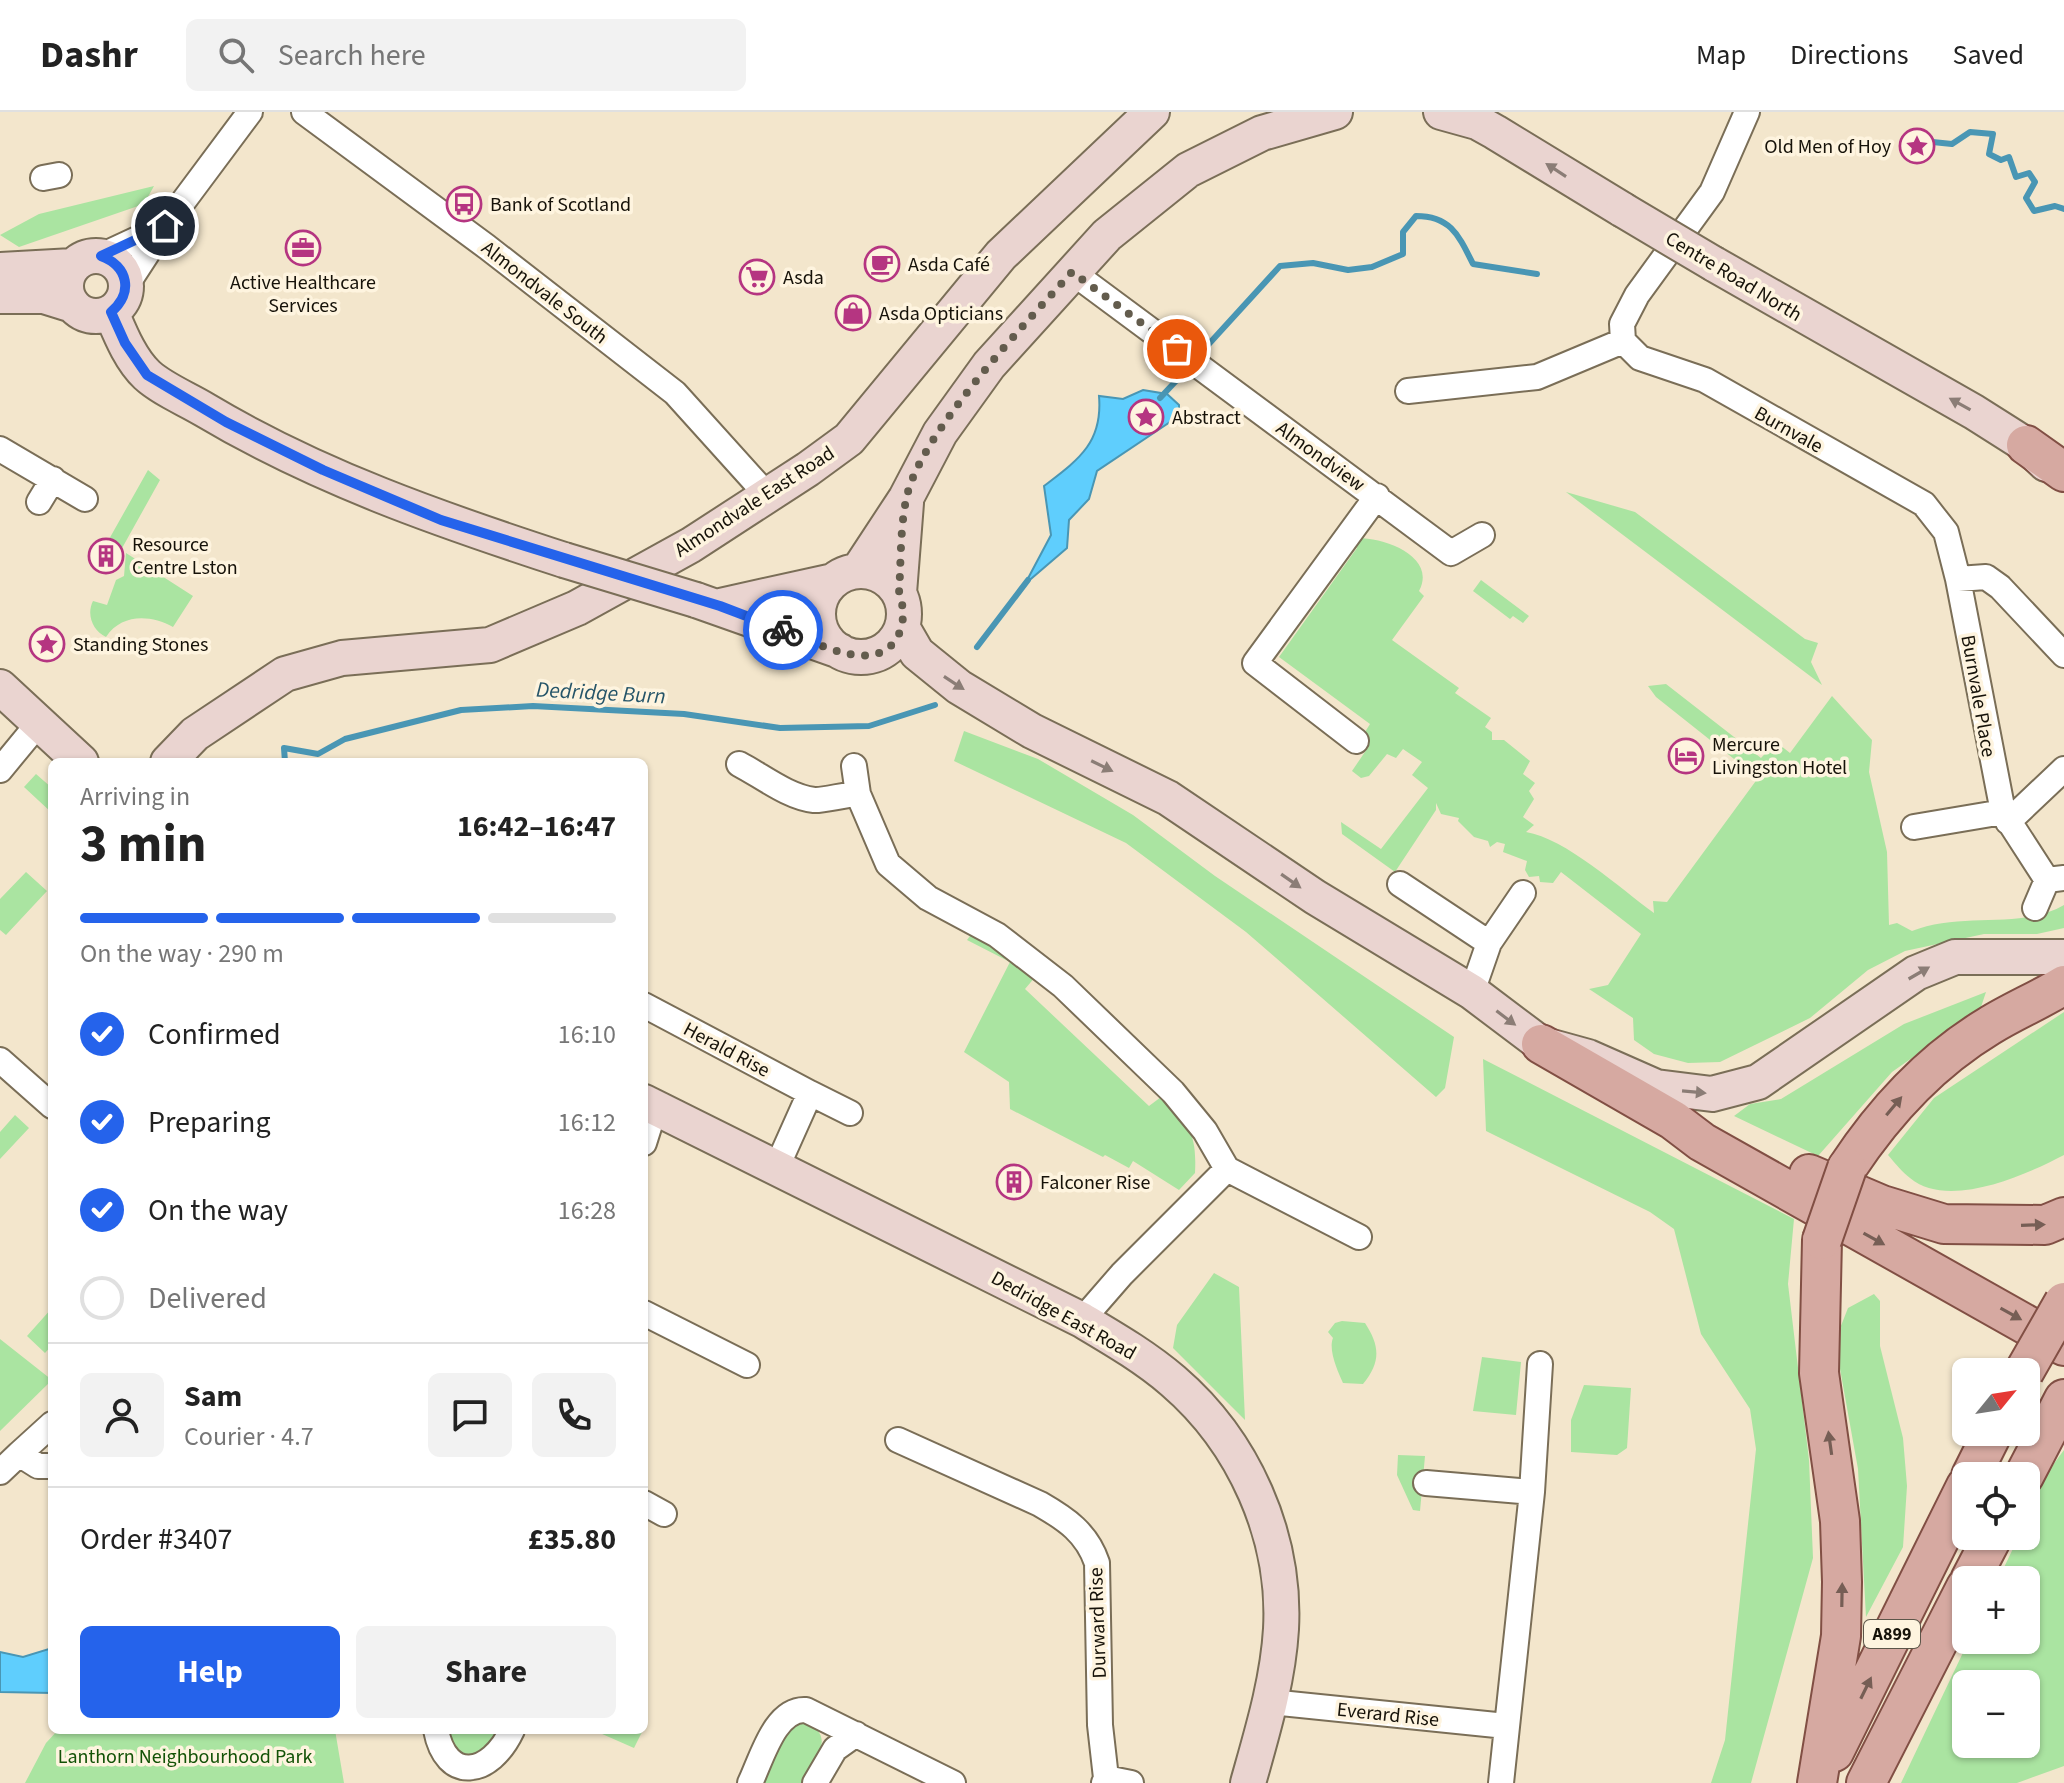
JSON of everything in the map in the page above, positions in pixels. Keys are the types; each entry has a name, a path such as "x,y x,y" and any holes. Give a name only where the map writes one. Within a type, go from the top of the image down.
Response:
{"main road":[{"path":"2026,445 2064,472"},
{"path":"1818,1783 1841,1636 1842,1582 1840,1521 1819,1373 1822,1240 1847,1168 1905,1093 1988,1026 2064,985"},
{"path":"1541,1044 1673,1120 1702,1142 2064,1346"},
{"path":"1673,1120 1713,1132 1882,1205 1944,1224 2045,1225 2064,1217"},
{"path":"2032,1358 2064,1302"},
{"path":"2031,1462 2064,1400"},
{"name":"A899","path":"1818,1783 1952,1514"},
{"name":"A899","path":"1866,1783 1952,1614"}],"street":[{"path":"0,296 44,296 73,305 91,315 119,299 181,203 250,112"},
{"name":"Almondvale South","path":"304,112 487,247 675,393 767,495"},
{"name":"Almondvale East Road","path":"172,758 195,734 285,674 342,658 490,645 577,608 691,545 767,495 849,439 1001,255 1152,112"},
{"path":"840,651 824,636 818,611 823,593 846,576 906,498 940,433 989,365 1072,272 1148,199 1188,170 1272,123 1335,112"},
{"name":"Centre Road North","path":"1441,112 1477,122 1495,132 1714,264 2026,445 2064,480"},
{"path":"1408,391 1537,377 1623,341 1622,324 1637,295 1712,192 1747,112"},
{"path":"73,305 66,285 87,261 165,226"},
{"path":"0,270 87,261 120,267 119,299 125,343 147,375 226,422 323,470 441,520 708,603 860,657 885,650 902,627 904,606 899,593 888,580 846,576 708,603"},
{"name":"Almondview","path":"1072,272 1451,553 1482,535"},
{"name":"Burnvale","path":"1623,341 1640,358 1705,380 1903,490 1924,504 1946,532"},
{"path":"0,449 85,499"},
{"path":"39,502 53,479"},
{"name":"Almondview","path":"1356,741 1255,663 1377,496"},
{"path":"899,593 906,498"},
{"name":"Burnvale Place","path":"1946,532 2005,817 2056,879 2035,908"},
{"path":"1958,579 1986,577 2000,587 2064,655"},
{"path":"902,627 917,653 959,687 1032,731 1168,798 1315,897 1472,992 1541,1044 1588,1057 1656,1087 1712,1094 1736,1090 1780,1070 1916,973 1934,965 1979,955 2064,957"},
{"path":"0,687 76,758"},
{"path":"0,770 38,724"},
{"path":"739,764 786,790 816,801 834,795 858,794"},
{"path":"854,766 858,794 888,864 928,898 997,935 1063,986 1101,1027 1173,1092 1205,1131 1227,1169 1359,1237"},
{"path":"1914,827 2005,817 2064,769"},
{"path":"1400,884 1489,943"},
{"path":"1472,992 1489,943 1523,893"},
{"name":"Herald Rise","path":"648,1007 850,1113"},
{"path":"0,1060 48,1098"},
{"path":"776,1169 810,1093"},
{"name":"Dedridge East Road","path":"650,1105 1082,1320 1134,1351 1175,1382 1226,1438 1266,1513 1281,1586 1281,1631 1270,1702 1248,1783"},
{"path":"1082,1320 1131,1264 1227,1169"},
{"path":"648,1315 747,1365"},
{"path":"1501,1783 1532,1492 1540,1364"},
{"path":"0,1472 48,1428"},
{"name":"Durward Rise","path":"898,1440 1040,1504 1062,1516 1087,1540 1097,1563 1100,1725 1105,1780 1131,1783"},
{"path":"19,1454 38,1466 48,1466"},
{"path":"1426,1483 1532,1492"},
{"name":"Everard Rise","path":"1270,1702 1506,1726"},
{"path":"750,1783 783,1715 795,1709 806,1710 953,1783"},
{"path":"437,1734 444,1753 456,1766 471,1772 483,1769 494,1759 510,1734"},
{"path":"815,1783 835,1749 856,1734"}],"green space":[{"path":"154,186 144,204 19,247 0,235 39,214"},
{"path":"148,470 160,480 121,550 108,541"},
{"path":"1566,492 1635,512 1805,639 1818,643 1811,662 1822,685"},
{"path":"1358,538 1394,546 1415,559 1421,568 1423,579 1419,591 1424,596 1392,640 1459,688 1455,693 1491,718 1485,727 1492,732 1492,740 1504,740 1530,761 1523,774 1535,783 1529,791 1534,799 1523,817 1534,825 1526,832 1541,836 1575,854 1654,913 1653,901 1667,902 1758,778 1656,697 1648,686 1666,684 1761,758 1776,742 1790,753 1832,696 1872,740 1869,772 1887,852 1889,925 1897,923 1912,931 1950,922 2029,917 2064,905 2064,928 2037,934 1984,934 1905,951 1868,970 1810,1018 1720,1062 1688,1063 1654,1054 1634,1040 1633,1018 1589,989 1608,985 1641,934 1561,872 1553,883 1540,882 1539,876 1529,877 1525,870 1527,861 1503,852 1505,844 1497,842 1490,847 1488,841 1474,837 1458,821 1459,818 1441,814 1436,803 1436,810 1395,872 1342,834 1341,822 1381,849 1428,788 1412,775 1422,762 1403,749 1396,758 1387,754 1369,776 1361,778 1352,771 1369,746 1360,740 1370,724 1279,657 1357,548 1349,541"},
{"path":"126,553 193,596 173,627 156,620 137,618 120,624 106,637 94,627 90,612 93,601 107,605 116,580 124,576"},
{"path":"1481,580 1529,616 1523,623 1513,616 1510,619 1473,591"},
{"path":"964,731 1038,759 1133,815 1215,876 1454,1037 1445,1088 1436,1097 1246,932 1126,843 954,761"},
{"path":"36,774 48,784 48,809 24,787"},
{"path":"26,872 47,891 6,935 0,930 0,899"},
{"path":"973,932 1036,976 1025,989 1149,1106 1161,1097 1185,1122 1193,1138 1195,1173 1179,1190 1133,1161 1129,1168 1010,1109 1009,1082 964,1052 1010,962 967,940"},
{"path":"1986,992 1980,1010 1892,1072 1818,1156 1734,1116 1750,1104 1781,1099 1904,1024"},
{"path":"2064,1012 2064,1155 2009,1180 1965,1190 1945,1191 1926,1187 1901,1170 1888,1155 1934,1098"},
{"path":"1483,1059 1794,1219 1788,1284 1809,1460 1813,1558 1751,1783 1711,1783 1725,1740 1756,1449 1750,1409 1701,1334 1674,1229 1650,1212 1486,1131"},
{"path":"15,1115 29,1128 0,1159 0,1132"},
{"path":"1214,1273 1239,1287 1245,1420 1173,1348 1177,1325"},
{"path":"1874,1294 1880,1301 1880,1346 1903,1438 1907,1486 1903,1547 1866,1617 1858,1469 1835,1341 1848,1308"},
{"path":"48,1312 48,1350 45,1353 27,1336"},
{"path":"1335,1323 1365,1323 1374,1339 1375,1361 1363,1384 1343,1383 1336,1367 1333,1338 1328,1332"},
{"path":"0,1339 48,1377 48,1384 0,1431"},
{"path":"1482,1357 1521,1362 1516,1415 1473,1411"},
{"path":"1584,1385 1631,1388 1627,1448 1617,1455 1571,1452 1571,1420"},
{"path":"2064,1450 2064,1766 2017,1783 1901,1783 1952,1676 1952,1758 2040,1758 2040,1670 1955,1670 1962,1654 2040,1654 2040,1566 2005,1566 2012,1550 2040,1550 2040,1488"},
{"path":"1398,1455 1425,1456 1420,1511 1413,1510 1397,1475"},
{"path":"801,1719 812,1725 822,1739 803,1783 758,1783 786,1728"},
{"name":"Lanthorn Neighbourhood Park","path":"54,1734 336,1734 344,1783 25,1783 46,1743"},
{"path":"446,1734 498,1734 479,1761 456,1752"},
{"path":"602,1734 641,1734 634,1748"}],"water":[{"path":"1143,390 1167,394 1179,405 1179,416 1097,471 1089,499 1069,520 1067,548 1025,584 1051,535 1044,486 1086,449 1097,426 1099,396 1123,399"},
{"path":"48,1649 48,1693 0,1692 0,1652 23,1657"}],"waterway":[{"name":"Dedridge Burn","path":"1913,140 1952,144 1970,132 1993,134 1989,154 2001,160 2009,157 2016,177 2029,173 2035,182 2026,198 2034,211 2055,206 2064,209"},
{"name":"Dedridge Burn","path":"1197,357 1280,266 1313,263 1348,270 1372,267 1403,254 1403,232 1416,216 1446,224 1458,237 1473,264 1537,274"},
{"name":"Dedridge Burn","path":"1160,398 1190,366"},
{"name":"Dedridge Burn","path":"977,647 1028,580"},
{"name":"Dedridge Burn","path":"285,758 284,748 318,754 345,739 461,710 533,706 684,714 780,728 869,726 935,705"}],"way so far":[{"path":"783,630 860,657 885,650 895,641 902,627 904,606 899,593 906,498 921,464 989,365 1072,272 1177,349"}],"place":[{"name":"Old Men of Hoy","path":"1917,146"},
{"name":"Bank of Scotland","path":"464,204"},
{"name":"Active Healthcare Services","path":"303,248"},
{"name":"Asda Café","path":"882,264"},
{"name":"Asda","path":"757,277"},
{"name":"Asda Opticians","path":"853,313"},
{"name":"Abstract","path":"1146,417"},
{"name":"Resource Centre Lston","path":"106,556"},
{"name":"Standing Stones","path":"47,644"},
{"name":"Mercure Livingston Hotel","path":"1686,756"},
{"name":"Falconer Rise","path":"1014,1182"}],"route":[{"path":"165,226 101,256 112,260 124,276 124,297 111,312 125,343 147,375 226,422 323,470 441,520 720,606 783,630"}]}
